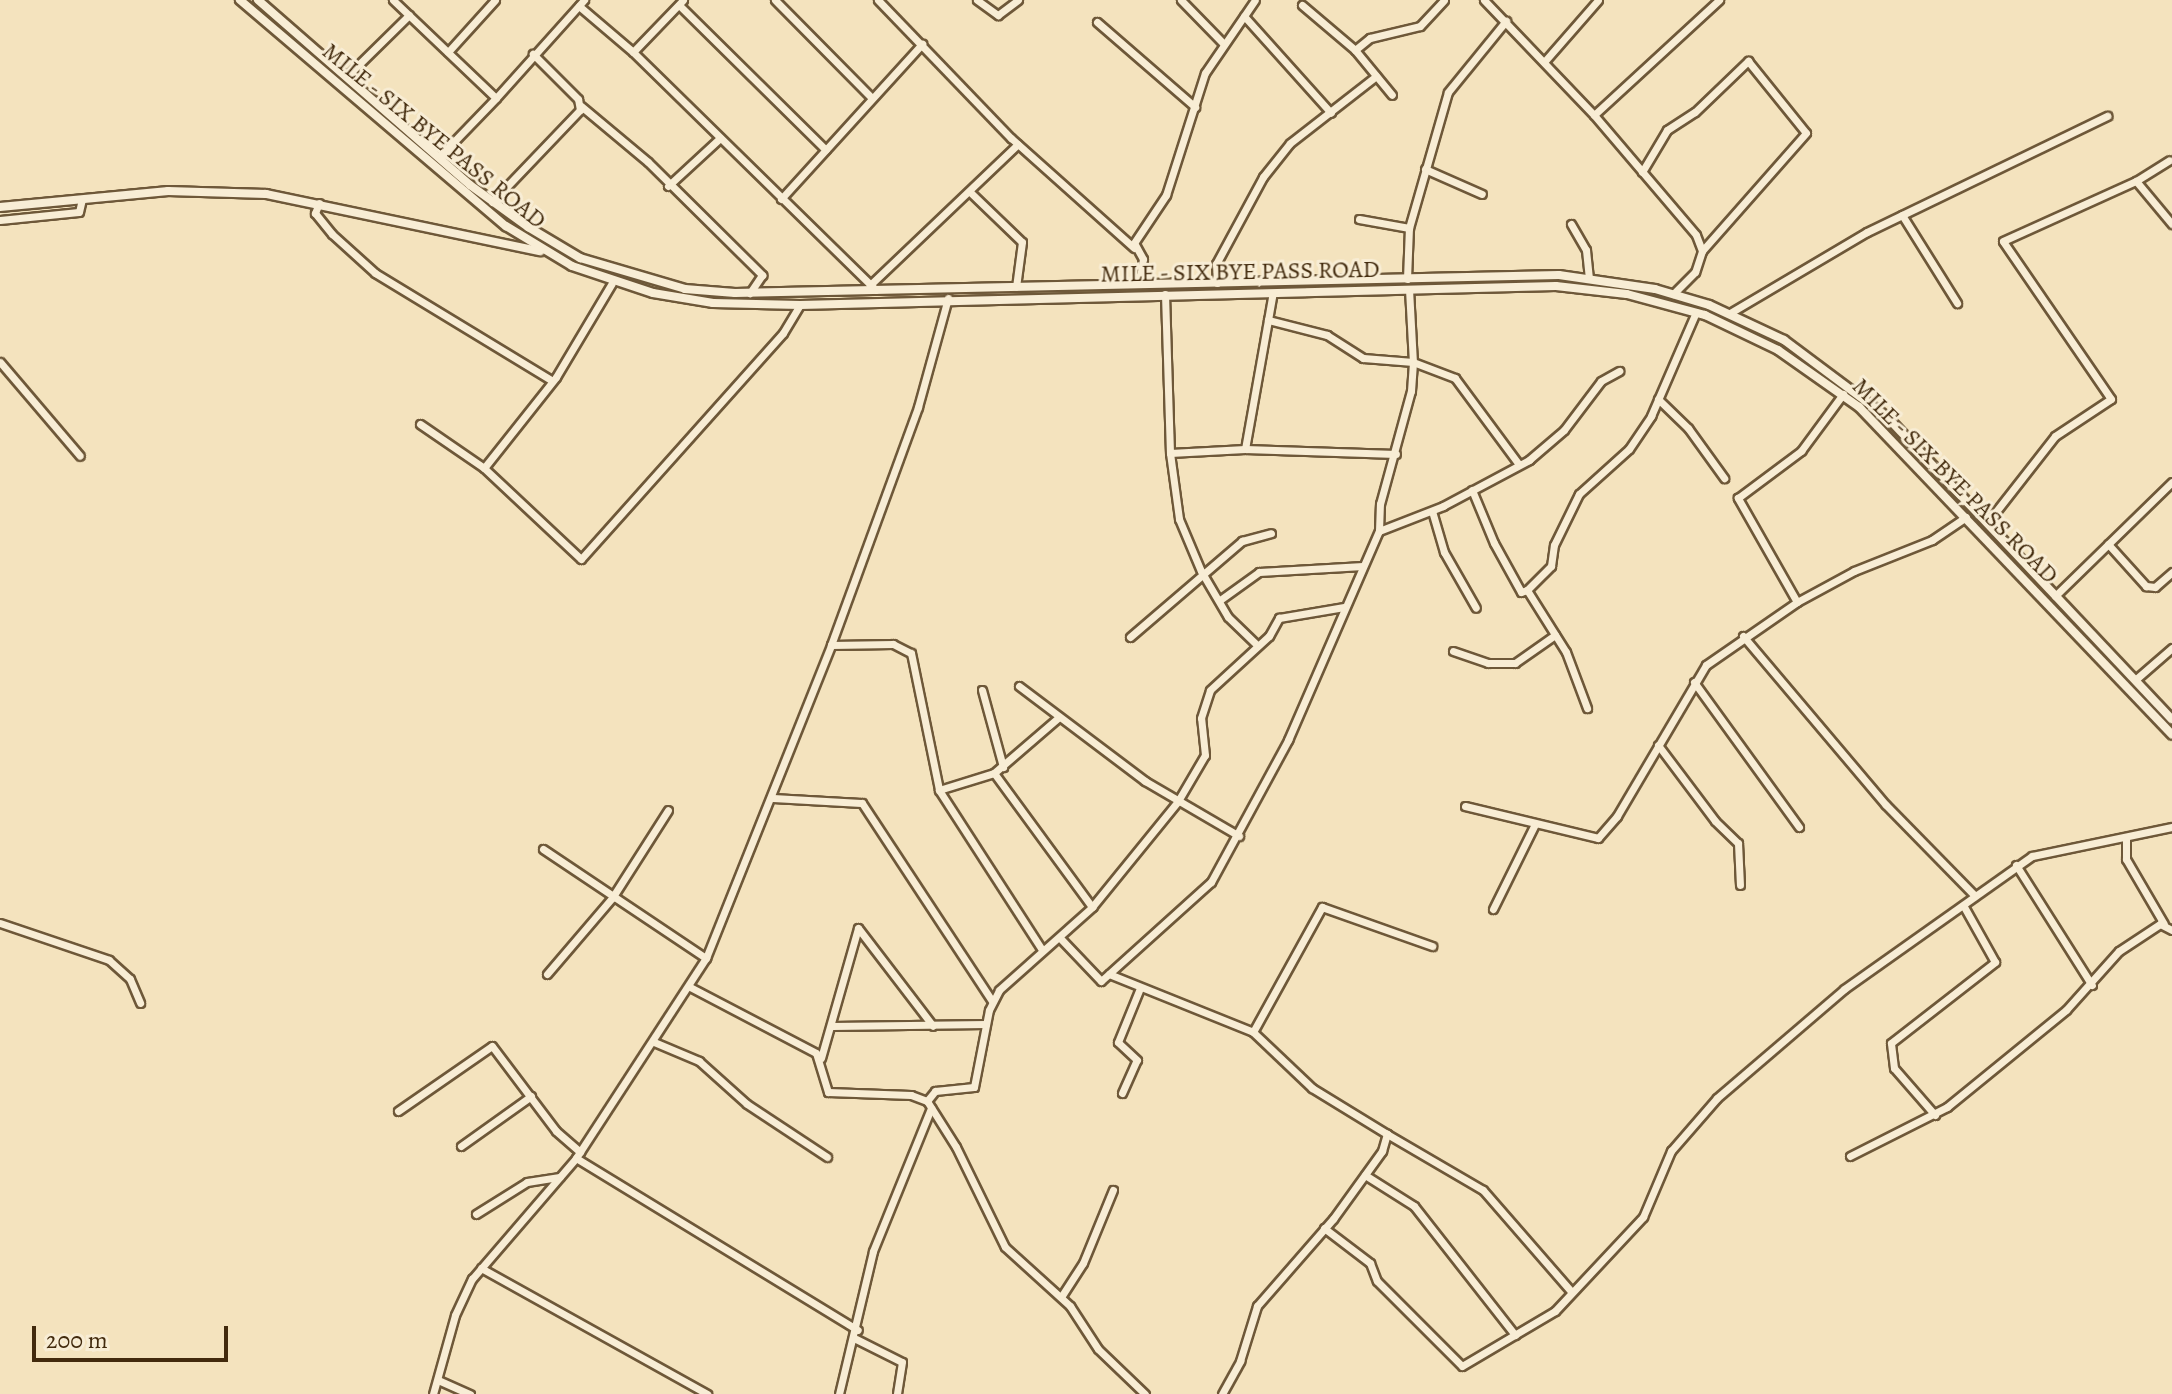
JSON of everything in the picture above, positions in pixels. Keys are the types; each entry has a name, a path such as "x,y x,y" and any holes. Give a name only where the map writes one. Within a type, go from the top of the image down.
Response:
{"street":[{"name":"MILE - SIX BYE PASS ROAD","path":"240,0 467,194 545,252 612,283 713,303 800,305 948,298 1273,293 1408,284 1581,288 1696,312 1778,350 1843,394 1966,517 2172,734"},
{"path":"258,0 492,202 580,258"},
{"path":"448,52 495,0"},
{"path":"775,0 871,97"},
{"path":"878,0 1018,144 1134,248 1143,259 1139,284"},
{"path":"977,0 998,15 1018,0"},
{"path":"1181,0 1223,43"},
{"path":"1134,248 1166,195 1205,73 1255,0"},
{"path":"1355,50 1370,38 1420,26 1444,0"},
{"path":"1484,0 1594,115 1696,235 1702,251"},
{"path":"1544,62 1598,0"},
{"path":"1594,115 1715,1"},
{"path":"398,2 496,98"},
{"path":"633,52 681,2 826,150"},
{"path":"440,156 582,3 873,287"},
{"path":"1302,5 1355,50 1392,95"},
{"path":"347,76 409,15"},
{"path":"1244,16 1331,113"},
{"path":"1061,939 1101,981 1204,890 1239,836 1299,717 1379,531 1380,504 1396,454 1413,362 1408,284 1409,228 1425,169 1455,80 1475,64 1506,21"},
{"path":"1097,22 1195,107"},
{"path":"781,199 922,44"},
{"path":"533,54 581,106 648,162 668,186 762,275 750,293"},
{"path":"1642,172 1667,130 1695,112 1748,61 1806,133 1702,251 1695,272 1673,294"},
{"path":"1217,283 1216,264 1263,177 1290,143 1376,76"},
{"path":"492,202 581,106"},
{"path":"1730,313 1902,215 2107,116"},
{"path":"668,186 720,138"},
{"path":"873,287 1018,144"},
{"path":"1987,523 2055,436 2111,399 2003,241 2136,181 2169,160"},
{"path":"1425,169 1482,194"},
{"path":"2136,181 2172,224"},
{"path":"0,207 209,189 319,203 580,258 685,289 750,293 873,287 1408,284 1589,277 1673,294 1730,313 1784,340 1865,398 2172,719"},
{"path":"970,192 1022,242 1016,287"},
{"path":"0,220 79,212 82,199"},
{"path":"319,203 315,213 332,234 375,273 551,380"},
{"path":"1902,215 1957,303"},
{"path":"1359,219 1409,228"},
{"path":"1571,224 1586,250 1589,277"},
{"path":"484,468 551,380 612,283"},
{"path":"1112,285 1113,295"},
{"path":"1245,449 1273,293"},
{"path":"1165,294 1170,453 1179,519 1201,571 1228,617 1257,645"},
{"path":"433,1394 455,1315 481,1268 578,1155 706,958 831,645 918,407 948,298"},
{"path":"420,424 484,468 575,557 585,557 783,333 800,305"},
{"path":"1472,490 1494,543 1521,592 1527,590 1551,566 1554,545 1579,494 1629,449 1658,399 1696,312"},
{"path":"1268,320 1327,335 1363,358 1413,362 1455,378 1518,463"},
{"path":"0,362 80,456"},
{"path":"1379,531 1432,511 1545,448 1601,381 1619,371"},
{"path":"1797,602 1738,498 1801,451 1843,394"},
{"path":"1658,399 1688,428 1724,478"},
{"path":"1170,453 1245,449 1396,454"},
{"path":"2055,596 2172,482"},
{"path":"1432,511 1444,552 1476,608"},
{"path":"1465,806 1598,838 1706,665 1743,636 1797,602 1854,571 1932,540 1966,517"},
{"path":"1130,637 1201,571 1242,541 1271,533"},
{"path":"2108,544 2146,586 2155,587 2172,572"},
{"path":"1220,600 1259,572 1363,566"},
{"path":"1527,590 1555,635 1587,708"},
{"path":"839,1394 856,1339 873,1251 929,1105 935,1091 974,1087 992,1001 1041,948 1061,939 1092,907 1178,801 1205,755 1204,700 1279,618 1344,607"},
{"path":"1453,651 1488,663 1515,663 1555,635"},
{"path":"1743,636 1886,805 1975,896"},
{"path":"831,645 893,644 911,653 939,790 1041,948"},
{"path":"2135,680 2172,648"},
{"path":"1694,682 1799,827"},
{"path":"1019,686 1178,801 1239,836"},
{"path":"982,690 1003,767"},
{"path":"939,790 994,773 1059,717"},
{"path":"1658,745 1715,821 1738,843 1740,885"},
{"path":"994,773 1092,907"},
{"path":"772,798 862,803 992,1001"},
{"path":"547,974 612,898 668,810"},
{"path":"1493,909 1535,824"},
{"path":"1324,1228 1370,1263 1377,1281 1462,1366 1555,1311 1570,1290 1643,1217 1671,1151 1717,1098 1844,989 2016,865 2042,854 2172,827"},
{"path":"2126,838 2126,859 2164,924 2172,930"},
{"path":"543,849 706,958"},
{"path":"2016,865 2092,985"},
{"path":"1935,1115 1894,1068 1891,1043 1995,962 1963,905"},
{"path":"1253,1032 1322,907 1432,946"},
{"path":"0,923 109,960 130,979 140,1003"},
{"path":"1850,1156 1935,1115 2092,985 2119,951 2164,924"},
{"path":"933,1026 860,927 852,939 832,1026 821,1058 822,1086 828,1092 911,1095 929,1105 1005,1247 1061,1297 1098,1349 1141,1393"},
{"path":"1109,974 1253,1032 1312,1088 1483,1190 1570,1290"},
{"path":"690,987 821,1058"},
{"path":"1122,1093 1137,1060 1118,1042 1140,988"},
{"path":"832,1026 986,1024"},
{"path":"654,1042 699,1061 747,1104 827,1157"},
{"path":"398,1111 492,1046 556,1131 578,1155 858,1330"},
{"path":"461,1146 531,1096"},
{"path":"1222,1394 1240,1361 1257,1306 1365,1175 1387,1134"},
{"path":"1365,1175 1424,1216 1515,1335"},
{"path":"476,1214 527,1182 560,1177"},
{"path":"1061,1297 1083,1263 1113,1190"},
{"path":"481,1268 698,1392 707,1394"},
{"path":"856,1339 902,1362 897,1394"},
{"path":"438,1380 470,1394"}]}
